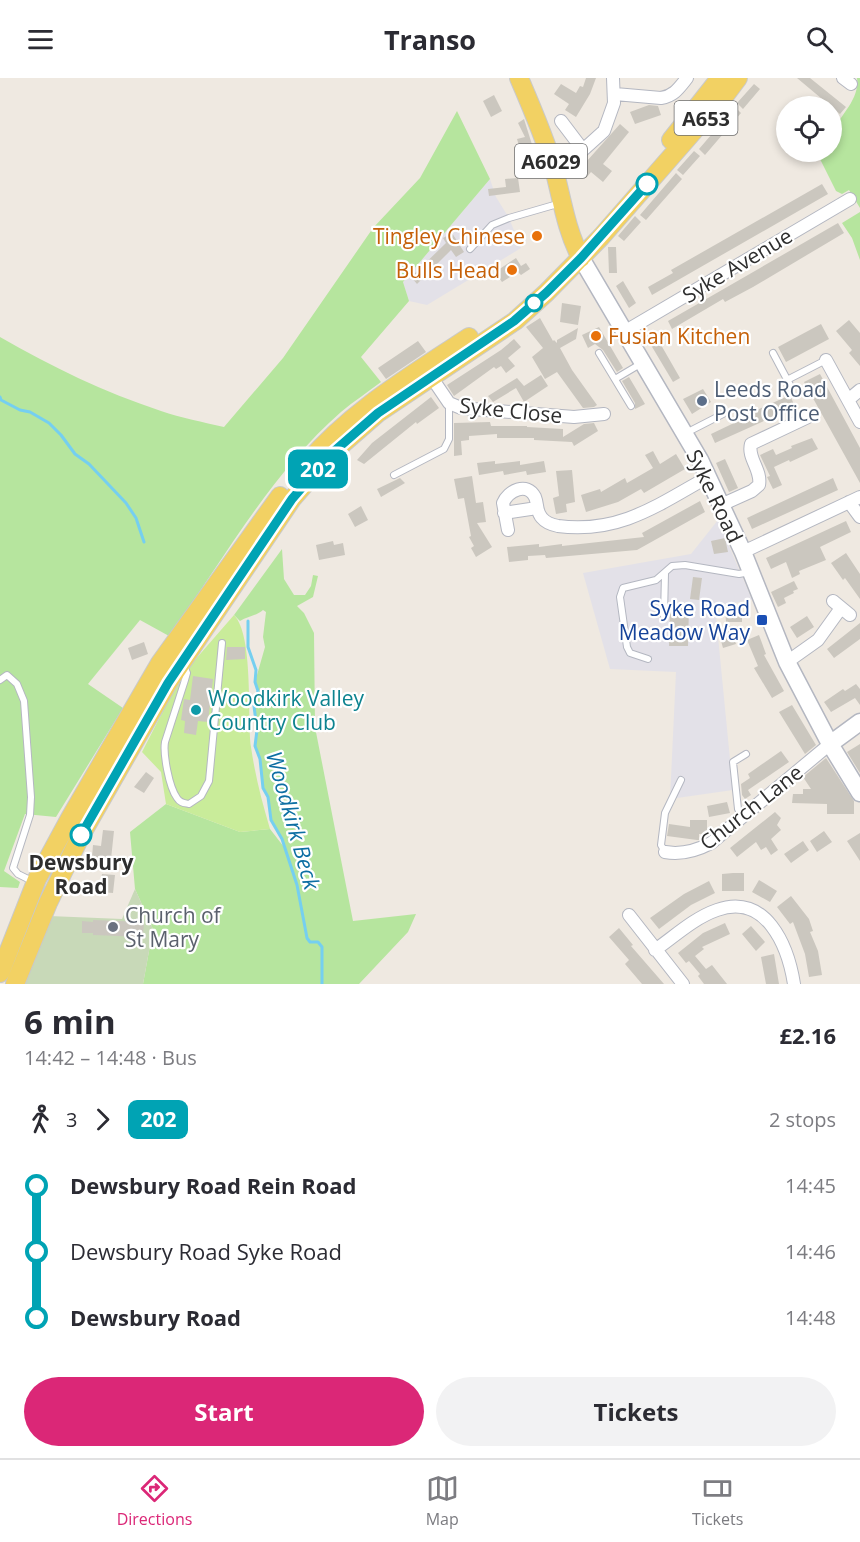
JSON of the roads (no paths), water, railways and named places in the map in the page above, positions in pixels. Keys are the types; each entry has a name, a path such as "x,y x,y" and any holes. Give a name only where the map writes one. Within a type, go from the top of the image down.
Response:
{"main road":[{"name":"A6029","path":"519,78 554,169 578,252"},
{"name":"A653","path":"15,984 58,881 81,835 168,683 292,499 331,454 378,413 514,321 546,293 720,78"},
{"name":"A653","path":"0,973 37,881 70,818 160,663 289,484 326,440 389,390 509,309 578,252 726,94 738,78"},
{"path":"37,881 58,881"}],"street":[{"path":"561,121 583,150 604,131 614,103 613,78"},
{"path":"615,94 668,97 675,93 687,78"},
{"name":"Syke Avenue","path":"624,332 850,199"},
{"name":"Syke Road","path":"578,252 708,477 743,552 787,662 830,744 860,793"},
{"path":"826,360 860,422"},
{"name":"Syke Close","path":"432,378 449,403 461,408 573,417 604,414"},
{"path":"848,400 860,390"},
{"path":"721,505 752,491 759,485 759,473 749,451 751,444 808,417"},
{"path":"508,530 503,503 505,497 514,490 520,489 531,493 535,497 543,520 550,524 597,526 637,517 708,477"},
{"path":"743,552 855,500 860,517"},
{"path":"504,513 537,508"},
{"path":"787,662 818,640 841,608"},
{"path":"830,744 860,722"},
{"name":"Church Lane","path":"665,852 674,854 699,850 711,843 830,744"},
{"path":"655,950 705,915 719,909 733,907 748,909 762,915 779,936 790,962 794,984"},
{"path":"628,915 683,984"}],"lane":[{"path":"470,249 492,225 562,203"},
{"path":"599,353 631,406"},
{"path":"773,353 788,383 826,360"},
{"path":"615,379 642,362"},
{"path":"394,475 444,449 449,439 449,403"},
{"path":"685,434 723,414"},
{"path":"648,659 630,653 627,647 620,597 623,588 656,579 672,566 685,565 740,574 751,572"},
{"path":"664,616 665,573"},
{"path":"182,664 187,673 164,751 175,796 181,802 189,804 201,795 209,781 222,643"},
{"path":"0,680 3,673 17,684 24,700 31,797 30,815 13,868 18,874 37,881"},
{"path":"742,817 738,809 733,762 746,754"},
{"path":"665,852 662,845 665,813 681,780"}],"waterway":[{"name":"Woodkirk Beck","path":"0,397 1,400 49,423 61,435 75,454 89,464 126,503 136,518 144,542"},
{"name":"Woodkirk Beck","path":"248,621 248,647 256,670 255,682 258,691 254,706 257,730 255,746 260,759 263,788 268,797 271,820 282,839 297,885 307,938 310,942 318,942 322,947 322,984"}],"place":[{"name":"Tingley Chinese","path":"537,236"},
{"name":"Bulls Head","path":"512,270"},
{"name":"Fusian Kitchen","path":"596,336"},
{"name":"Leeds Road Post Office","path":"702,401"},
{"name":"Syke Road Meadow Way","path":"762,620"},
{"name":"Woodkirk Valley Country Club","path":"196,710"},
{"name":"Dewsbury Road","path":"81,835"},
{"name":"Church of St Mary","path":"113,927"}]}
